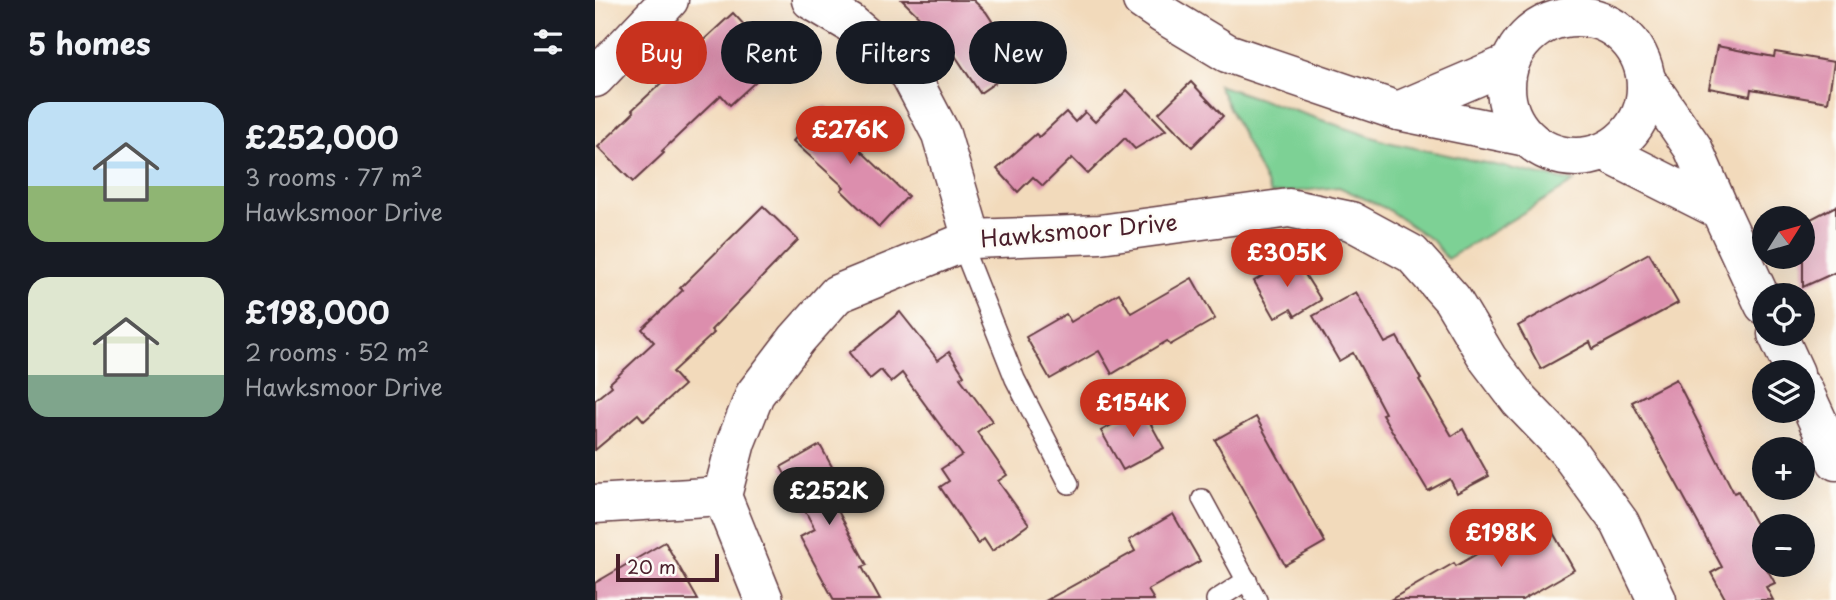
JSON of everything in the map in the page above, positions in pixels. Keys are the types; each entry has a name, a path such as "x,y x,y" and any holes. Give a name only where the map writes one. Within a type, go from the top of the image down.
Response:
{"street":[{"path":"595,78 669,0"},
{"path":"811,0 850,23 909,73 941,134 966,241"},
{"path":"1142,0 1227,53 1398,111 1526,137"},
{"path":"1612,13 1642,59 1647,81 1646,103 1638,123 1623,140 1605,152 1572,158 1555,155 1539,148 1514,121 1507,102 1506,82 1510,63 1520,43 1543,14 1561,18 1612,13"},
{"path":"1398,111 1510,63"},
{"path":"1647,81 1693,148 1754,283"},
{"path":"1605,152 1720,209"},
{"name":"Hawksmoor Drive","path":"722,496 736,442 755,394 797,339 837,294 966,241 1100,234 1289,208 1351,221 1412,254 1452,299 1519,400 1567,450 1620,523 1656,600"},
{"path":"1815,415 1836,461"},
{"path":"595,504 722,496 764,600"}],"lane":[{"path":"966,241 1015,379 1069,484"},
{"path":"1202,499 1254,593 1216,600"}],"green space":[{"path":"1218,85 1387,142 1574,182 1447,259 1433,241 1387,209 1339,187 1271,194"}],"building":[{"path":"902,0 973,0 986,12 992,21 969,21 969,76 955,56 955,21 923,21"},
{"path":"733,13 740,21 724,21"},
{"path":"721,24 721,84 753,84 730,105 721,95 633,182 598,147 660,84 707,84 707,37"},
{"path":"1717,46 1774,57 1775,52 1834,62 1828,102 1751,89 1750,96 1709,88"},
{"path":"1191,82 1223,116 1192,147 1159,113"},
{"path":"974,84 993,84 980,93"},
{"path":"1127,90 1166,130 1135,149 1125,138 1088,174 1072,158 1043,186 1033,177 1018,192 997,169 1036,134 1039,137 1066,112 1075,122 1085,112 1095,122"},
{"path":"825,106 866,144 860,150 908,196 879,227 841,190 844,187 793,141"},
{"path":"763,206 798,240 711,330 714,333 672,372 684,385 644,421 638,414 595,450 595,400 654,342 642,329"},
{"path":"1836,206 1836,272 1812,283 1803,283 1803,270 1815,270 1815,217"},
{"path":"1649,253 1678,303 1593,349 1590,342 1541,369 1518,326"},
{"path":"1294,257 1321,300 1295,316 1291,309 1275,318 1254,281"},
{"path":"1192,278 1215,319 1170,345 1167,341 1112,374 1099,351 1050,379 1026,337 1066,314 1071,322 1119,293 1131,313"},
{"path":"1356,292 1385,343 1397,337 1452,436 1463,429 1489,476 1457,493 1450,479 1428,491 1382,414 1385,413 1353,353 1339,361 1313,316"},
{"path":"900,312 938,360 949,352 964,375 960,378 992,421 977,432 1007,475 998,481 1029,524 992,551 984,539 978,544 940,487 949,481 941,469 962,455 902,373 891,382 881,370 870,379 849,353"},
{"path":"1676,379 1734,493 1738,491 1752,517 1752,577 1772,577 1775,583 1766,587 1773,600 1726,600 1711,573 1722,567 1632,402"},
{"path":"1142,408 1164,448 1123,470 1101,431"},
{"path":"1256,417 1325,542 1285,565 1215,440"},
{"path":"820,445 851,501 837,509 867,565 862,567 880,600 834,600 800,537 815,529 781,467"},
{"path":"1542,513 1574,570 1522,600 1390,600 1454,563 1456,566"},
{"path":"1173,514 1200,561 1148,590 1154,600 1047,600 1135,551 1129,540"},
{"path":"665,542 698,600 595,600 595,583"}]}
